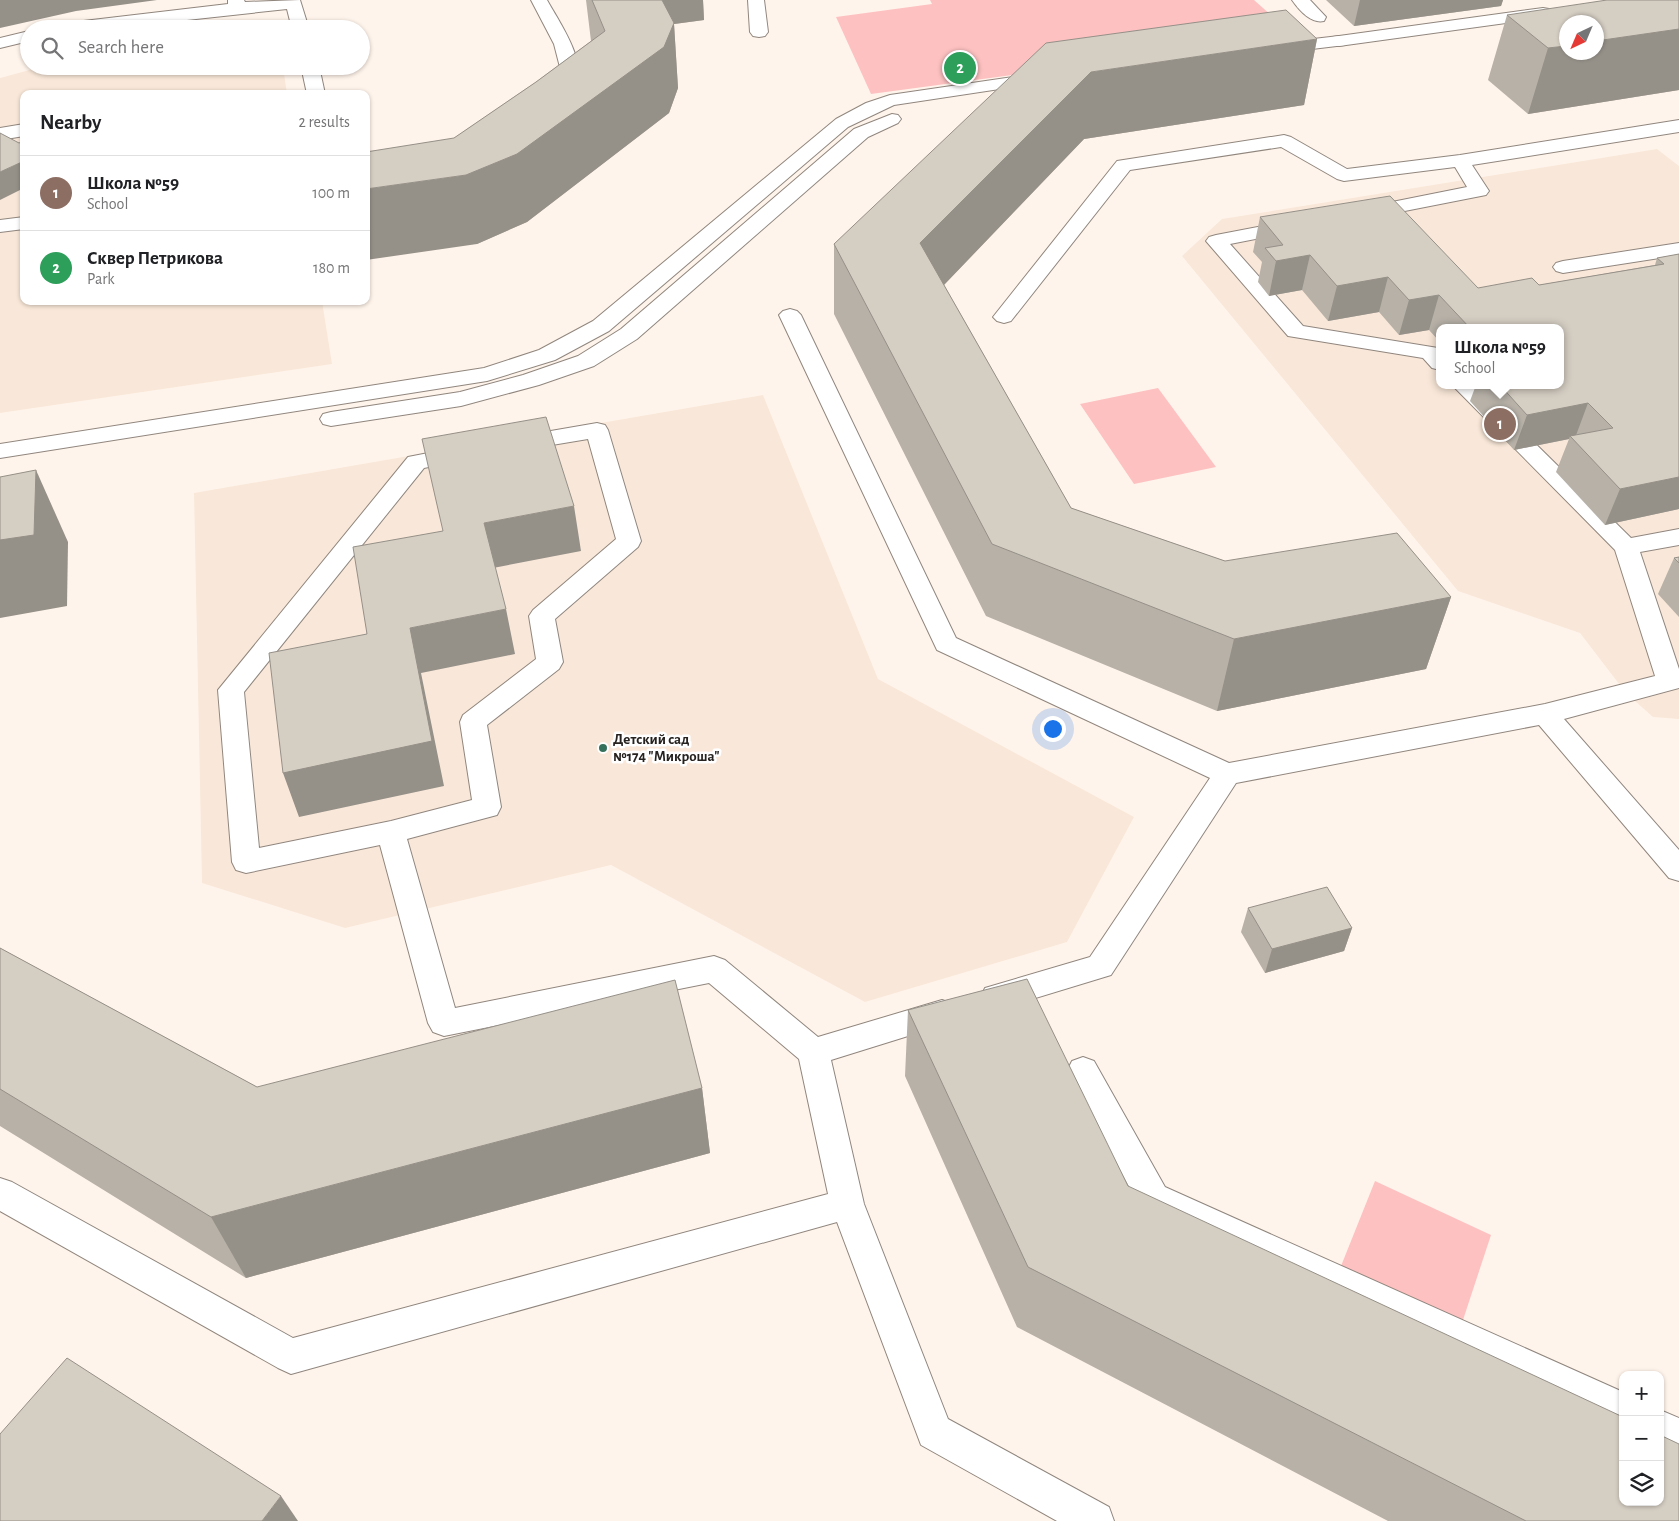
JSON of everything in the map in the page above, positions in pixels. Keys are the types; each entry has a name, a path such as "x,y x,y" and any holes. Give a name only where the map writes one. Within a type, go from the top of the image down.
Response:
{"street":[{"path":"122,20 237,4 294,3 313,0"},
{"path":"538,0 563,44 572,79 564,98 549,109"},
{"path":"756,0 759,32"},
{"path":"1300,0 1318,17"},
{"path":"294,3 299,20"},
{"path":"1270,62 1258,50 1340,42 1560,11"},
{"path":"0,43 20,38"},
{"path":"312,75 315,90"},
{"path":"0,451 487,374 547,355 601,326 842,122 890,100 1058,84 926,109 889,119 861,134 629,334 586,361 531,380 460,399 316,421"},
{"path":"1004,317 1124,165 1284,141 1344,175 1460,161 1679,126"},
{"path":"0,134 20,131"},
{"path":"1343,217 1479,192 1460,161"},
{"path":"1314,222 1216,241 1296,331 1430,353 1436,359"},
{"path":"0,226 20,224"},
{"path":"1563,268 1679,249"},
{"path":"790,315 946,644 1227,774 1545,714 1670,682 1626,547 1467,389"},
{"path":"597,430 629,542 542,616 550,662 472,722 487,807 391,832 246,862 231,690 416,462 597,430"},
{"path":"0,469 220,436"},
{"path":"1626,547 1679,537"},
{"path":"1545,714 1679,870"},
{"path":"813,1052 1100,966 1227,774"},
{"path":"391,832 444,1023 714,969 813,1052 847,1204 934,1432 1095,1521"},
{"path":"1083,1071 1153,1198 1619,1409"},
{"path":"0,1193 291,1356 847,1204"},
{"path":"1664,1430 1679,1437"}],"shaded area":[{"path":"930,0 1254,0 1280,23 1253,43 871,94 836,17 932,4"},
{"path":"20,73 20,75 284,75 286,90 20,90 20,305 323,305 332,364 0,413 0,78"},
{"path":"1657,149 1679,166 1679,719 1653,717 1626,693 1580,633 1458,591 1182,256 1222,219"},
{"path":"1158,388 1216,467 1134,484 1080,404"},
{"name":"Детский сад №174 \"Микроша\"","path":"763,395 878,679 1134,817 1067,942 865,1002 611,865 345,928 202,883 194,493"},
{"path":"1375,1181 1491,1235 1462,1323 1341,1266"}],"building":[{"path":"592,0 662,0 674,23 664,47 517,154 466,175 370,188 370,151 454,138 536,82 605,31"},
{"path":"1607,0 1679,0 1679,29 1604,40 1604,15 1559,15 1559,47 1548,48 1507,15"},
{"path":"1286,10 1317,39 1091,72 920,243 1071,508 1225,561 1397,533 1451,597 1234,639 992,544 834,244 1046,43"},
{"path":"0,133 20,143 20,163 0,172"},
{"path":"1390,196 1478,288 1532,278 1539,285 1664,264 1657,258 1679,254 1679,477 1620,489 1570,436 1613,428 1588,403 1527,415 1504,389 1564,389 1564,324 1466,324 1439,295 1409,300 1388,277 1337,286 1310,255 1276,261 1265,248 1283,245 1260,217"},
{"path":"546,417 574,506 484,523 506,609 410,628 432,741 283,773 269,653 367,634 353,547 443,531 422,439"},
{"path":"36,470 34,535 0,540 0,477"},
{"path":"1327,887 1352,928 1272,949 1248,908"},
{"path":"0,948 257,1087 675,980 702,1088 211,1217 0,1089"},
{"path":"1027,979 1128,1186 1619,1415 1619,1506 1664,1506 1664,1437 1679,1444 1679,1521 1526,1521 1028,1267 908,1010"},
{"path":"67,1358 281,1496 262,1521 0,1521 0,1434"}],"place":[{"name":"Сквер Петрикова","path":"960,68"},
{"name":"Школа №59","path":"1500,424"},
{"name":"Детский сад №174 \"Микроша\"","path":"603,748"}]}
